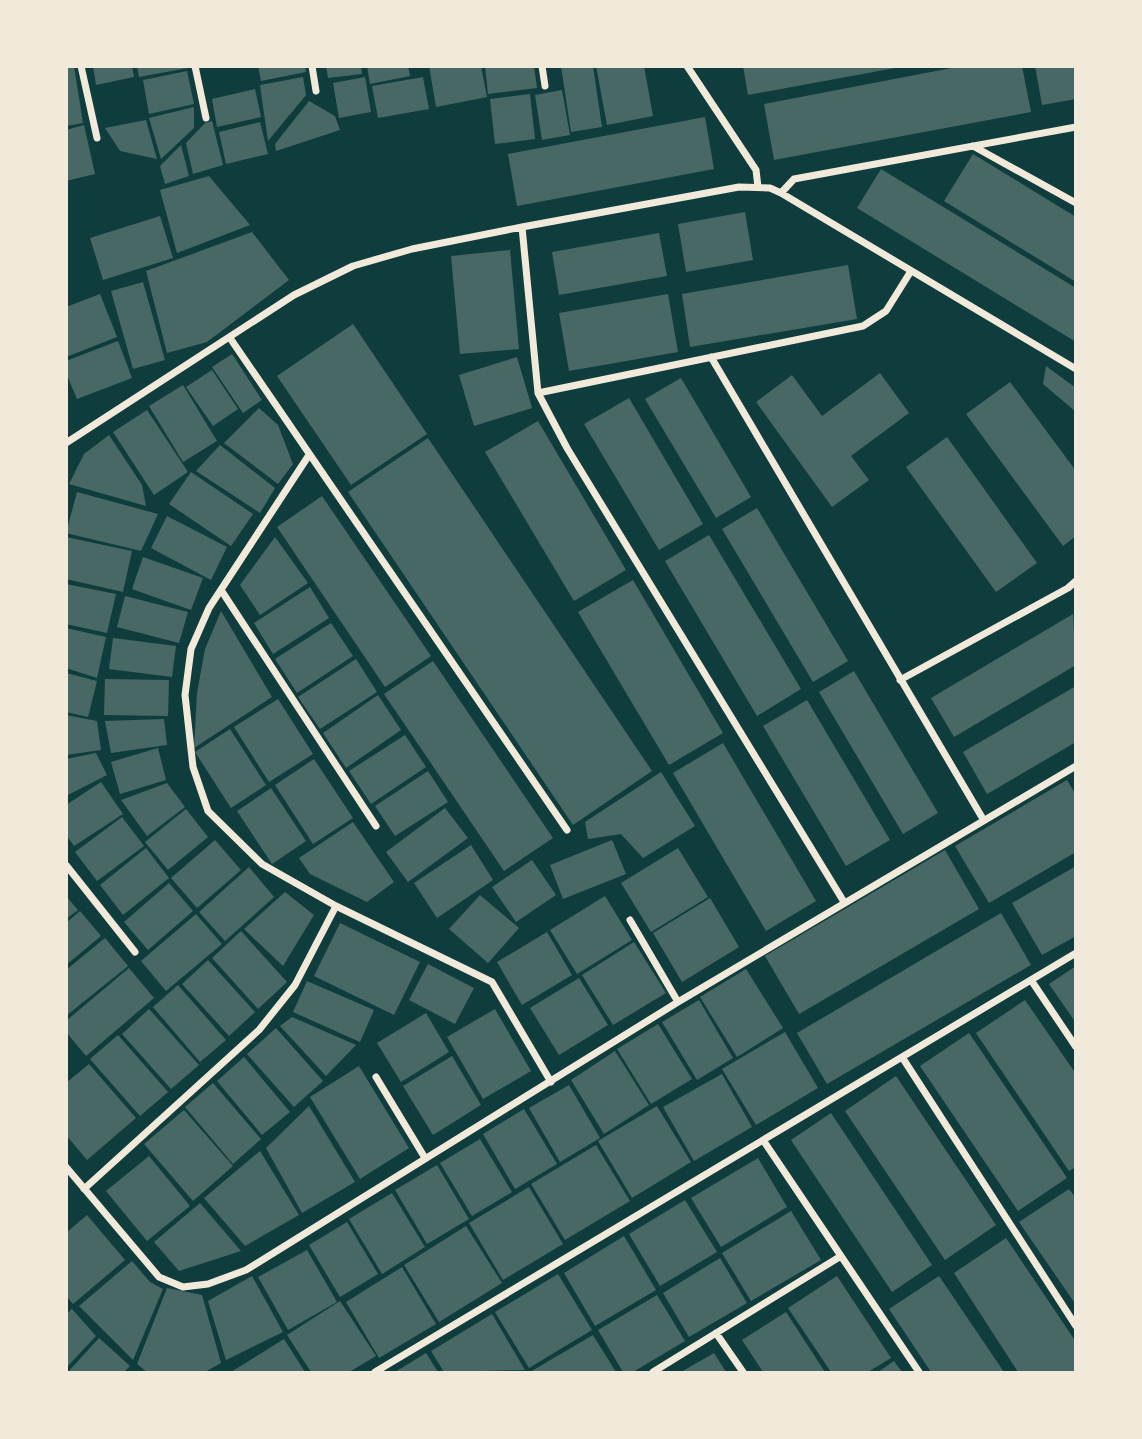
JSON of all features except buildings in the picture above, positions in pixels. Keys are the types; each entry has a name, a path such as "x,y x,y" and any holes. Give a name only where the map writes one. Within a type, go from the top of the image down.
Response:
{"street":[{"path":"81,66 97,138"},
{"path":"195,66 206,118"},
{"path":"312,66 316,91"},
{"path":"542,66 545,86"},
{"path":"687,66 756,170 758,187"},
{"path":"782,193 794,179 1076,127"},
{"path":"973,146 1076,203"},
{"path":"66,443 294,295 353,266 412,249 522,226 739,187 758,187 782,193 1076,369"},
{"path":"522,226 538,393 568,448 844,902"},
{"path":"538,393 863,326 886,311 911,271"},
{"path":"230,338 567,830"},
{"path":"712,357 983,820"},
{"path":"309,455 220,590 191,649 185,695 193,767 208,811 262,864 336,906 492,982 551,1082"},
{"path":"900,680 1068,588 1076,581"},
{"path":"220,590 376,827"},
{"path":"66,1167 159,1277 183,1287 208,1284 246,1270 678,1002 1076,766"},
{"path":"66,865 135,952"},
{"path":"84,1189 259,1030 295,985 336,906"},
{"path":"630,920 678,1002"},
{"path":"375,1373 1076,953"},
{"path":"1031,980 1076,1047"},
{"path":"902,1057 1076,1326"},
{"path":"376,1077 425,1158"},
{"path":"763,1140 919,1373"},
{"path":"653,1373 841,1256"},
{"path":"716,1334 743,1373"}]}
